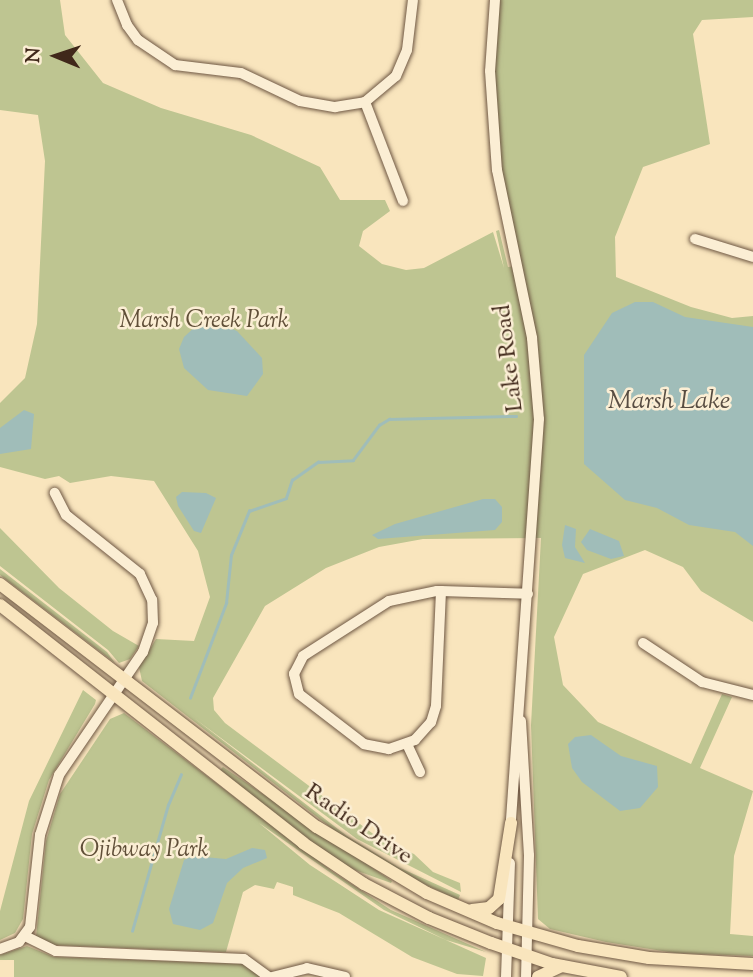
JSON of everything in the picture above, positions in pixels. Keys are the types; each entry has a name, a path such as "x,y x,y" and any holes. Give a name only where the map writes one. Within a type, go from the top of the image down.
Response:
{"main road":[{"name":"Radio Drive","path":"0,584 347,848 460,908 528,933 631,956 753,964"},
{"name":"Radio Drive","path":"0,605 348,874 421,914 507,948 563,966 621,977"},
{"path":"460,908 484,910 499,899 510,823"},
{"path":"538,977 563,966"}],"street":[{"path":"117,0 138,40 175,65 258,78 288,95 321,106 365,102 388,86 403,64 413,0"},
{"name":"Lake Road","path":"495,0 490,71 497,170 528,313 538,393 520,714 513,748 506,977"},
{"path":"365,102 403,201"},
{"path":"695,239 753,257"},
{"path":"0,949 25,936 33,918 37,851 51,794 73,750 124,680 152,631 149,591 133,567 66,515 55,493"},
{"path":"441,591 436,706 425,730 407,744 380,748 356,740 301,697 294,672 306,653 377,607 407,596 441,591 528,594"},
{"path":"643,643 702,682 753,695"},
{"name":"Lake Road","path":"520,714 526,748 527,977"},
{"path":"407,744 420,772"},
{"path":"25,936 54,951 243,959 254,962 270,977 307,968 345,977"}],"green space":[{"name":"Marsh Creek Park","path":"0,0 60,0 65,35 103,83 161,108 251,135 320,167 340,200 385,200 390,211 363,231 359,246 382,264 406,270 424,268 493,232 504,268 496,231 499,230 508,267 517,266 491,117 495,0 753,0 753,17 702,20 693,34 710,144 643,167 615,237 616,277 691,307 732,318 753,316 753,622 701,591 683,567 645,550 583,574 554,637 563,685 598,722 691,764 722,694 732,697 700,768 753,791 734,856 730,934 753,936 753,956 675,953 606,942 550,929 538,919 531,725 541,538 423,539 379,547 326,568 265,606 213,698 214,710 225,723 380,839 414,854 433,872 460,883 461,892 357,839 194,718 347,836 398,867 460,895 458,900 420,882 339,834 142,681 139,667 156,639 194,641 210,597 198,551 154,481 111,476 70,483 59,476 45,479 0,467 0,403 25,378 37,324 45,161 38,115 0,110"},
{"path":"0,528 59,588 113,631 139,646 130,659 119,663 108,650 0,566"},
{"path":"0,569 107,652 115,663 0,575"},
{"path":"83,690 96,700 95,704 49,780 32,834 23,919 15,933 0,940 0,911 29,801"},
{"name":"Ojibway Park","path":"124,713 333,872 391,910 486,952 446,940 384,910 259,823 310,865 379,910 486,958 483,976 457,974 412,957 339,913 293,895 293,887 277,882 274,889 255,885 243,892 226,952 52,945 36,937 46,841 60,794 110,719"},
{"path":"223,767 392,881 391,883 352,869 321,850 220,770"},
{"path":"27,946 54,957 242,964 262,977 14,977 14,960 0,960 0,955"}],"water":[{"name":"Marsh Lake","path":"635,302 653,302 685,317 753,327 753,546 735,532 689,525 657,508 625,500 584,464 584,355 612,313"},
{"path":"216,322 237,331 262,358 263,374 247,396 208,390 184,368 179,349 184,337 197,325"},
{"path":"24,410 34,414 31,449 0,454 0,428"},
{"path":"182,492 206,493 216,498 201,533 194,531 178,506 176,497"},
{"path":"483,499 495,499 502,507 502,522 495,530 378,539 372,535 395,524"},
{"path":"565,525 576,529 575,547 585,563 565,558 562,545"},
{"path":"590,529 619,541 624,556 611,559 587,550 581,542"},
{"path":"591,735 621,756 657,766 658,787 640,808 620,811 582,782 572,768 568,744 575,737"},
{"path":"252,848 265,850 267,858 243,868 227,883 213,923 200,930 173,924 169,909 184,860 193,856 226,859"}],"waterway":[{"path":"190,698 226,603 231,555 249,511 286,498 292,480 318,462 353,460 379,425 389,419 516,416"},
{"path":"132,931 168,805 181,775"}]}
